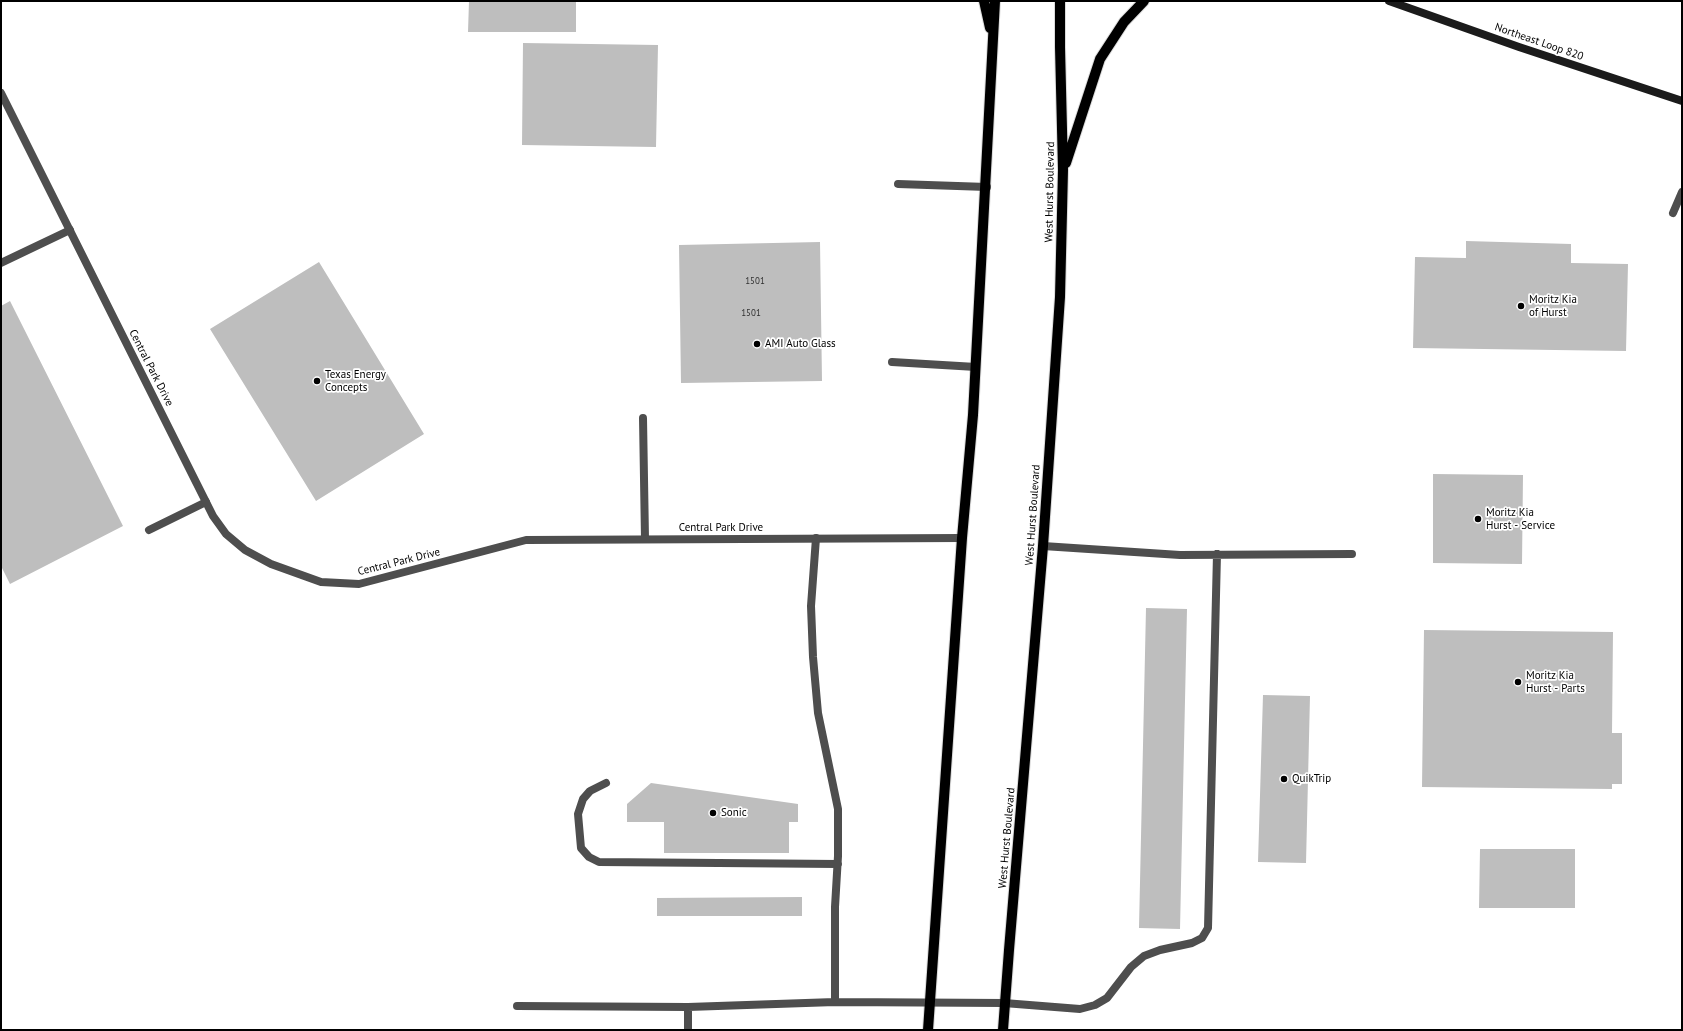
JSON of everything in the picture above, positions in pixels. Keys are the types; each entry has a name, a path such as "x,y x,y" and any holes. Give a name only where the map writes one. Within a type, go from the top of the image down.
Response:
{"main road":[{"path":"984,1 993,51"},
{"path":"928,1030 962,538 976,367 987,187 995,1"},
{"name":"West Hurst Boulevard","path":"1003,1030 1004,1003 1043,546 1060,297 1063,170 1060,1"},
{"path":"1063,170 1100,59 1124,22 1144,1"},
{"name":"Northeast Loop 820","path":"1389,1 1519,47 1682,101"}],"street":[{"name":"Central Park Drive","path":"1,93 206,502 226,534 245,550 271,564 320,582 360,584 526,540 962,538"},
{"path":"898,184 987,187"},
{"path":"1673,213 1682,192"},
{"path":"1,263 70,230"},
{"path":"892,362 976,367"},
{"path":"643,418 645,539"},
{"path":"149,530 206,502"},
{"path":"816,538 811,606 813,657 818,713 838,809 838,864 835,907 835,1002"},
{"path":"1043,546 1180,555 1352,554"},
{"path":"517,1006 688,1007 835,1002 930,1002 1004,1003 1080,1009 1095,1005 1107,998 1131,966 1144,956 1160,950 1192,943 1202,938 1208,928 1217,554"},
{"path":"606,783 590,790 583,799 578,814 578,831 581,848 588,857 599,862 838,864"},
{"path":"688,1007 688,1030"}],"building":[{"path":"469,1 576,1 576,32 468,32"},
{"path":"523,43 658,45 656,147 522,145"},
{"name":"Moritz Kia of Hurst","path":"1466,241 1571,244 1571,263 1628,264 1626,351 1413,348 1415,257 1466,258"},
{"path":"820,242 822,381 681,383 679,245"},
{"name":"Texas Energy Concepts","path":"319,262 424,434 316,501 210,329"},
{"path":"10,301 123,526 10,584 1,566 1,306"},
{"name":"Moritz Kia Hurst - Service","path":"1433,474 1523,475 1522,564 1433,563"},
{"path":"1146,608 1187,609 1180,929 1139,928"},
{"name":"Moritz Kia Hurst - Parts","path":"1424,630 1613,632 1612,733 1622,733 1622,784 1612,784 1612,789 1422,787"},
{"name":"QuikTrip","path":"1263,695 1310,696 1306,863 1258,862"},
{"name":"Sonic","path":"651,783 798,804 798,822 789,822 789,853 664,853 664,822 627,822 627,804"},
{"path":"1480,849 1575,849 1575,908 1479,908"},
{"path":"802,897 802,916 657,916 657,898"}],"place":[{"name":"Moritz Kia of Hurst","path":"1521,306"},
{"name":"AMI Auto Glass","path":"757,344"},
{"name":"Texas Energy Concepts","path":"317,381"},
{"name":"Moritz Kia Hurst - Service","path":"1478,519"},
{"name":"Moritz Kia Hurst - Parts","path":"1518,682"},
{"name":"QuikTrip","path":"1284,779"},
{"name":"Sonic","path":"713,813"}]}
